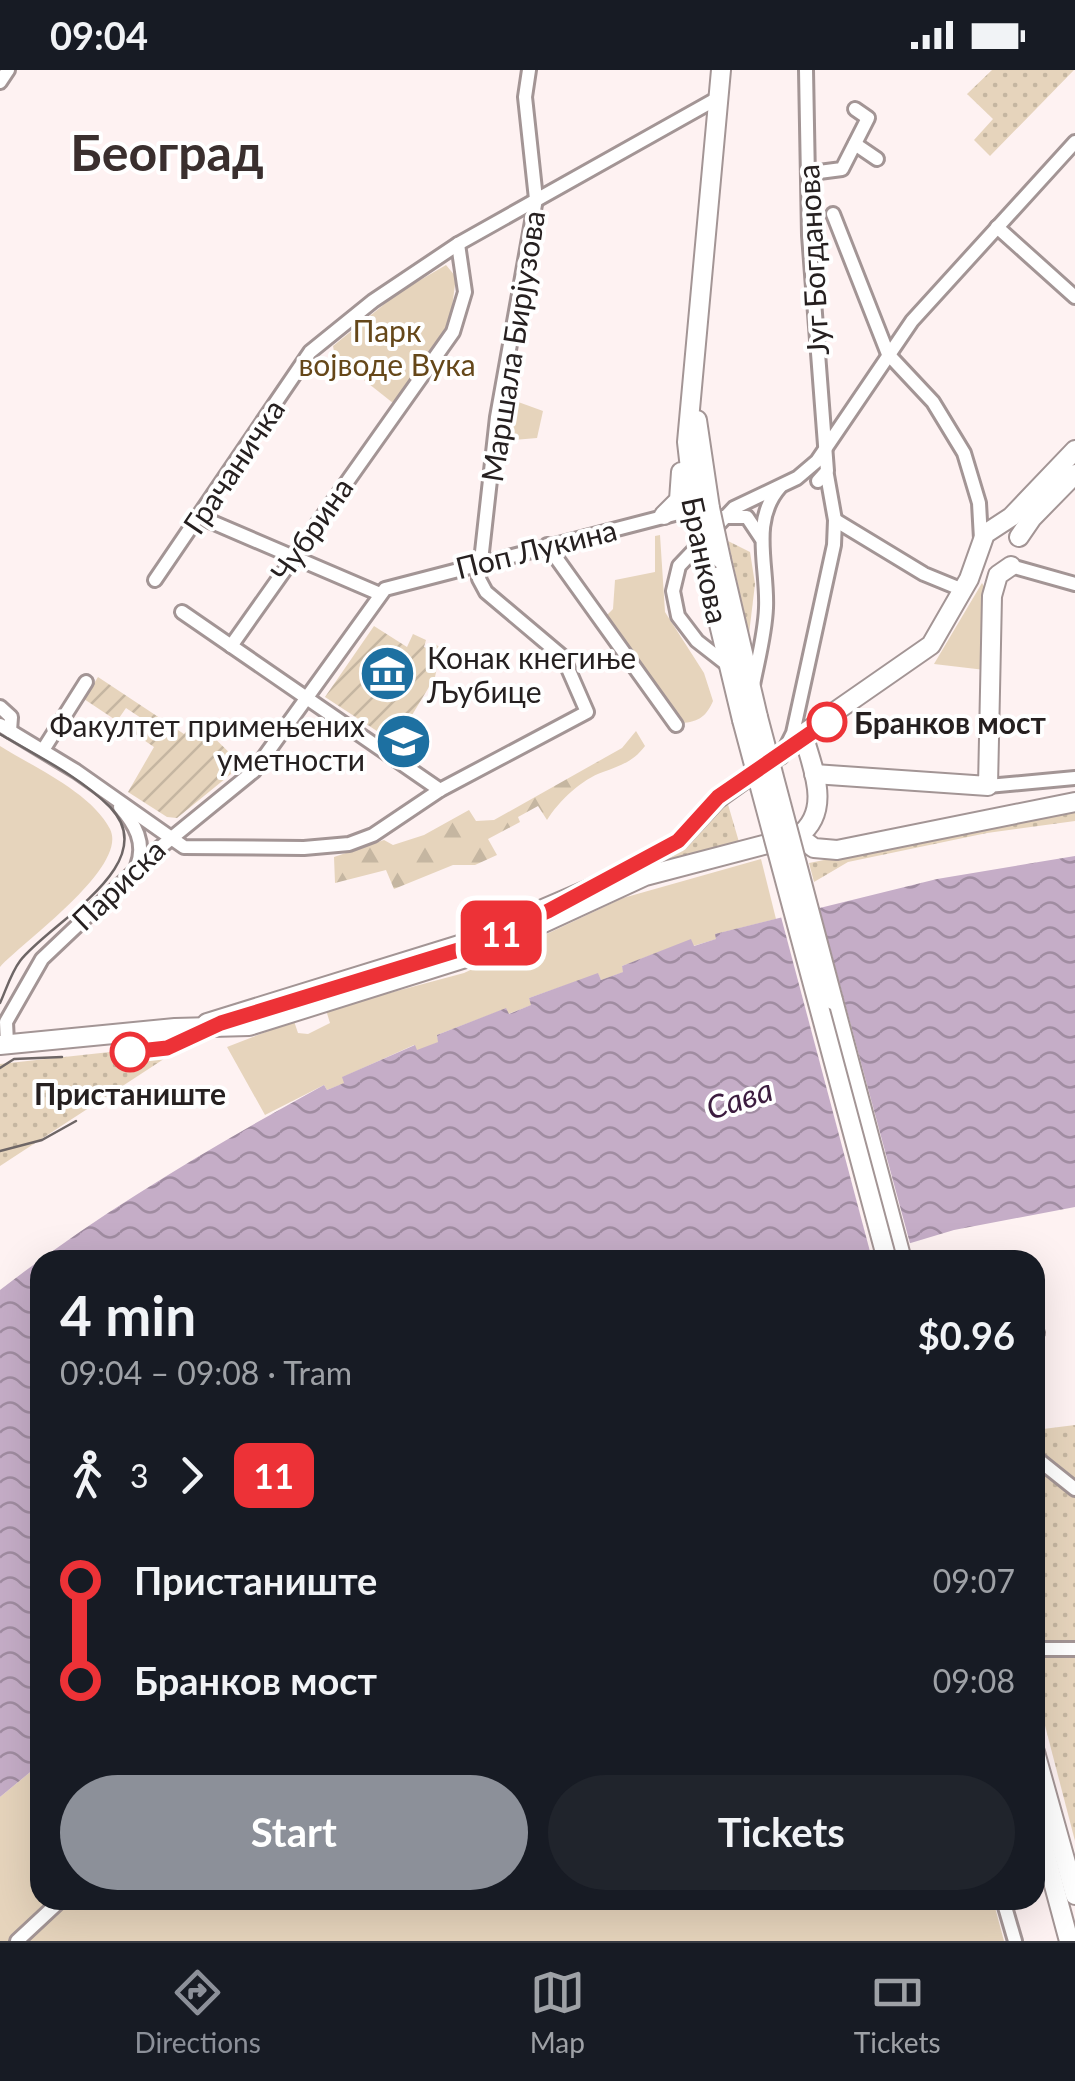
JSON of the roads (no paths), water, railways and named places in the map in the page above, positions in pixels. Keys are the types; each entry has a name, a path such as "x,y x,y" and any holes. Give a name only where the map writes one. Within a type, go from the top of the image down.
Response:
{"main road":[{"name":"Бранкова","path":"706,514 687,442 721,70"},
{"name":"Бранкова","path":"694,398 706,514 730,666 750,718"},
{"path":"664,515 679,500 687,442"},
{"path":"192,1026 455,946 619,878 644,876 798,836 816,815 814,774 804,737 931,645 963,590 989,530 1001,526 1075,450"},
{"path":"1001,526 1021,540 1032,518 1075,474"},
{"name":"Бранкова","path":"714,564 752,695 750,718"},
{"path":"814,774 988,786 992,596 1008,567"},
{"path":"750,718 883,1250"},
{"path":"750,718 899,1250"},
{"path":"798,836 814,848 837,850 1075,802"},
{"path":"3,1044 192,1026 249,1026 472,956 644,876"},
{"path":"1045,1788 1075,1895"},
{"path":"1045,1852 1069,1941"}],"street":[{"path":"0,82 8,70"},
{"name":"Маршала Бирјузова","path":"480,562 496,416 536,199 525,96 529,70"},
{"name":"Југ Богданова","path":"806,70 807,203 820,397 816,469 829,491 835,520"},
{"name":"Грачаничка","path":"155,580 310,352 373,301 458,244 718,98"},
{"path":"819,172 842,168 868,118 855,109"},
{"path":"816,469 888,354 942,286 1075,142"},
{"path":"855,144 877,159"},
{"path":"833,214 888,354 933,402 957,439 975,486 981,544"},
{"path":"997,227 1075,297"},
{"name":"Чубрина","path":"231,646 458,322 465,279 458,244"},
{"path":"820,397 834,412 852,409"},
{"name":"Поп Лукина","path":"380,594 387,587 664,515 706,514 816,469"},
{"path":"752,695 766,610 762,540 767,504 782,485"},
{"path":"730,666 687,630 673,598 680,566 706,514 747,517 762,540"},
{"path":"198,516 380,594 254,771 172,838 187,848 328,848 389,827 440,790 580,719 588,710 554,647 480,585 480,562"},
{"path":"781,757 798,708 835,520 924,574 963,590"},
{"path":"547,545 676,726"},
{"path":"1008,567 1075,584"},
{"path":"182,612 440,790"},
{"path":"43,750 86,682"},
{"name":"Париска","path":"0,706 11,717 5,728 172,838 36,967 6,1022 3,1044"},
{"path":"619,878 681,842 718,801 804,737 798,708"},
{"path":"988,786 1075,778"},
{"path":"109,794 137,831 140,858 135,871"},
{"path":"1045,1465 1075,1488"},
{"path":"17,1941 50,1910"},
{"path":"1006,1910 1014,1941"}],"water":[{"name":"Сава","path":"1075,856 1075,1207 954,1230 887,1250 54,1250 158,1181 324,1085 327,1090 344,1083 342,1077 415,1045 417,1050 438,1042 437,1035 506,1008 509,1014 531,1005 529,998 598,973 601,980 623,972 622,966 691,939 694,946 716,939 715,934 937,879"},
{"path":"30,1268 30,1772 0,1797 0,1290"}],"tram line":[{"name":"11","path":"130,1052 167,1048 221,1023 465,948 548,911 678,841 718,797 827,722"},
{"path":"0,734 98,796 123,828 123,850 113,871 76,911 20,961 0,1003"},
{"path":"0,1068 14,1059 62,1057"},
{"path":"0,1151 42,1140 76,1121"}],"place":[{"name":"Конак кнегиње Љубице","path":"388,674"},
{"name":"Бранков мост","path":"827,722"},
{"name":"Факултет примењених уметности","path":"404,742"},
{"name":"Пристаниште","path":"130,1052"}],"district":[{"name":"Београд","path":"167,152"}],"park label":[{"name":"Парк војводе Вука","path":"387,347"}]}
